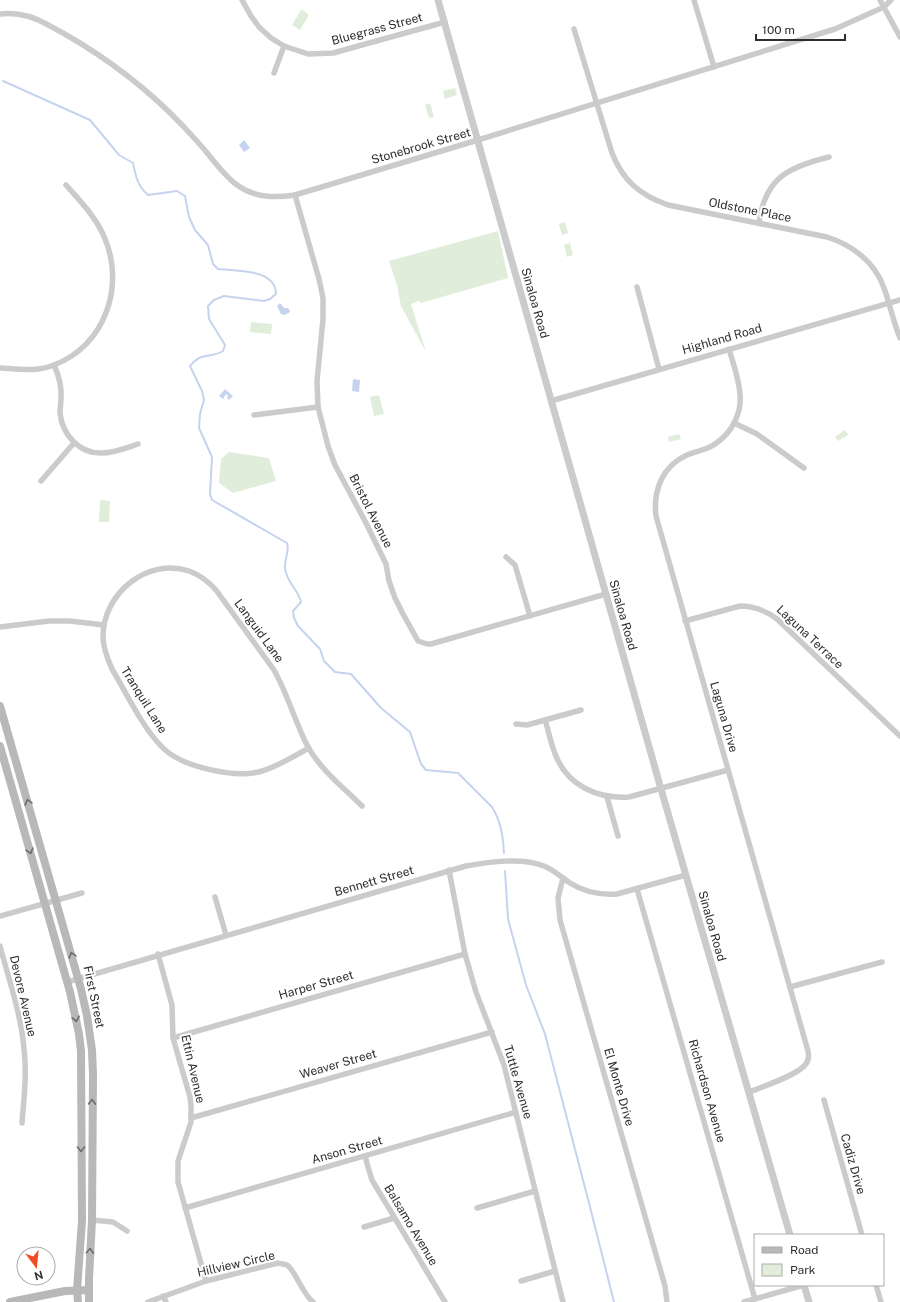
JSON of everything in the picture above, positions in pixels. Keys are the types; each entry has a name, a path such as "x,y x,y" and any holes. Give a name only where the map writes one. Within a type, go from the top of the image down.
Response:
{"main road":[{"name":"First Street","path":"0,706 78,978 87,1016 92,1050 92,1220 89,1290 90,1302"},
{"name":"First Street","path":"0,746 67,982 76,1017 81,1051 82,1221 77,1290 78,1302"},
{"path":"10,1302 77,1290 89,1290"}],"street":[{"name":"Bluegrass Street","path":"242,0 259,27 271,38 284,46 308,54 333,53 445,22"},
{"name":"Sinaloa Road","path":"438,0 661,789 790,1234"},
{"path":"694,0 714,67"},
{"path":"880,0 900,37"},
{"name":"Stonebrook Street","path":"0,14 10,13 28,16 46,23 85,46 119,70 165,108 238,186 251,193 280,197 295,195 478,140 835,29 884,7 891,0"},
{"name":"Oldstone Place","path":"574,29 616,163 627,179 640,192 654,200 668,205 827,237 850,247 864,258 876,272 884,287 893,321 900,338"},
{"path":"274,73 284,46"},
{"path":"759,223 765,199 779,178 800,165 829,157"},
{"path":"0,368 32,369 54,365 77,352 86,344 95,333 107,311 113,284 112,260 104,236 95,220 66,185"},
{"name":"Bristol Avenue","path":"295,195 319,279 322,298 323,320 317,381 318,407 322,427 335,465 373,536 386,564 389,581 395,598 418,641 431,644 606,594"},
{"path":"637,287 659,369"},
{"name":"Highland Road","path":"551,401 900,300"},
{"name":"Laguna Drive","path":"728,349 740,394 739,408 734,423 726,435 715,444 706,449 686,455 673,464 663,476 656,490 655,503 656,516 685,621 808,1051 808,1060 802,1068 785,1077 748,1092"},
{"path":"54,365 59,376 61,386 61,421 66,433 74,443 87,450 101,453 112,452 138,444"},
{"path":"254,415 318,407"},
{"path":"734,423 757,434 804,468"},
{"path":"41,481 74,443"},
{"path":"506,557 515,565 530,616"},
{"name":"Languid Lane","path":"104,625 116,596 127,585 141,575 156,570 173,568 188,570 201,576 216,590 274,670 282,684 309,748 326,772 362,806"},
{"name":"Laguna Terrace","path":"685,621 740,606 756,607 764,610 777,619 900,736"},
{"path":"0,627 49,621 70,621 104,625"},
{"name":"Tranquil Lane","path":"104,625 104,648 112,669 152,735 163,748 175,757 199,767 236,773 249,773 261,772 273,768 309,748"},
{"path":"516,724 527,725 581,710"},
{"path":"545,720 556,756 566,773 585,789 607,797 628,797 728,770"},
{"path":"607,797 618,836"},
{"name":"Bennett Street","path":"67,982 158,954 449,870 480,864 522,861 544,866 580,888 598,894 617,894 686,875"},
{"name":"Tuttle Avenue","path":"449,870 465,954 476,992 504,1065 563,1302"},
{"name":"El Monte Drive","path":"563,878 558,898 560,920 665,1286 667,1302"},
{"name":"Richardson Avenue","path":"637,889 755,1299"},
{"path":"0,916 82,893"},
{"path":"215,897 226,935"},
{"name":"Devore Avenue","path":"0,946 18,1010 24,1049 25,1090 22,1123"},
{"name":"Ettin Avenue","path":"158,954 172,1005 173,1038 190,1097 191,1118 188,1134 181,1150 177,1171 178,1182 206,1281"},
{"name":"Harper Street","path":"173,1038 465,954"},
{"path":"790,987 882,962"},
{"name":"Weaver Street","path":"191,1118 492,1032"},
{"name":"Cadiz Drive","path":"824,1100 862,1234"},
{"name":"Anson Street","path":"185,1208 516,1112"},
{"name":"Balsamo Avenue","path":"365,1156 372,1180 445,1302"},
{"path":"477,1208 535,1192"},
{"path":"364,1227 394,1218"},
{"path":"92,1220 114,1222 127,1231"},
{"name":"Hillview Circle","path":"148,1302 206,1281 264,1266 283,1264 291,1269 304,1293 313,1302"},
{"path":"521,1281 555,1271"},
{"path":"744,1302 800,1286"},
{"path":"804,1286 809,1302"},
{"path":"876,1286 881,1302"},
{"path":"163,1296 166,1302"}],"green space":[{"path":"301,10 309,15 300,30 292,25"},
{"path":"455,88 457,95 445,99 443,91"},
{"path":"430,103 434,117 429,118 425,105"},
{"path":"565,222 568,233 562,235 559,224"},
{"path":"498,231 508,278 421,303 419,301 411,304 426,352 401,306 397,285 389,261"},
{"path":"570,243 573,255 567,257 564,245"},
{"path":"251,322 272,324 271,334 250,332"},
{"path":"379,395 384,414 374,416 370,397"},
{"path":"845,430 848,435 838,441 835,437"},
{"path":"679,434 681,439 669,442 668,437"},
{"path":"229,452 269,458 276,481 233,493 219,483 221,459"},
{"path":"100,500 110,501 109,522 99,522"}],"water":[{"path":"244,140 250,148 244,152 239,145"},
{"path":"280,303 284,308 288,308 290,311 289,313 284,315 281,314 277,306"},
{"path":"353,379 360,380 359,392 352,391"},
{"path":"225,389 233,396 229,400 226,394 223,399 219,396"}],"waterway":[{"path":"3,81 90,120 119,155 133,163 139,184 148,195 177,191 185,196 189,217 195,230 208,245 213,264 218,269 254,273 270,280 274,286 276,294 270,299 264,301 224,296 214,300 208,306 209,319 225,345 223,351 214,355 198,358 190,366 202,391 204,400 200,414 199,428 212,457 210,494 212,500 287,543 288,549 285,565 286,573 301,602 293,611 294,618 298,626 320,649 324,661 335,672 351,674 381,708 410,732 421,764 426,770 458,773 492,807 498,818 501,829 504,853"},
{"path":"505,871 508,919 526,985 545,1034 614,1302"}]}
